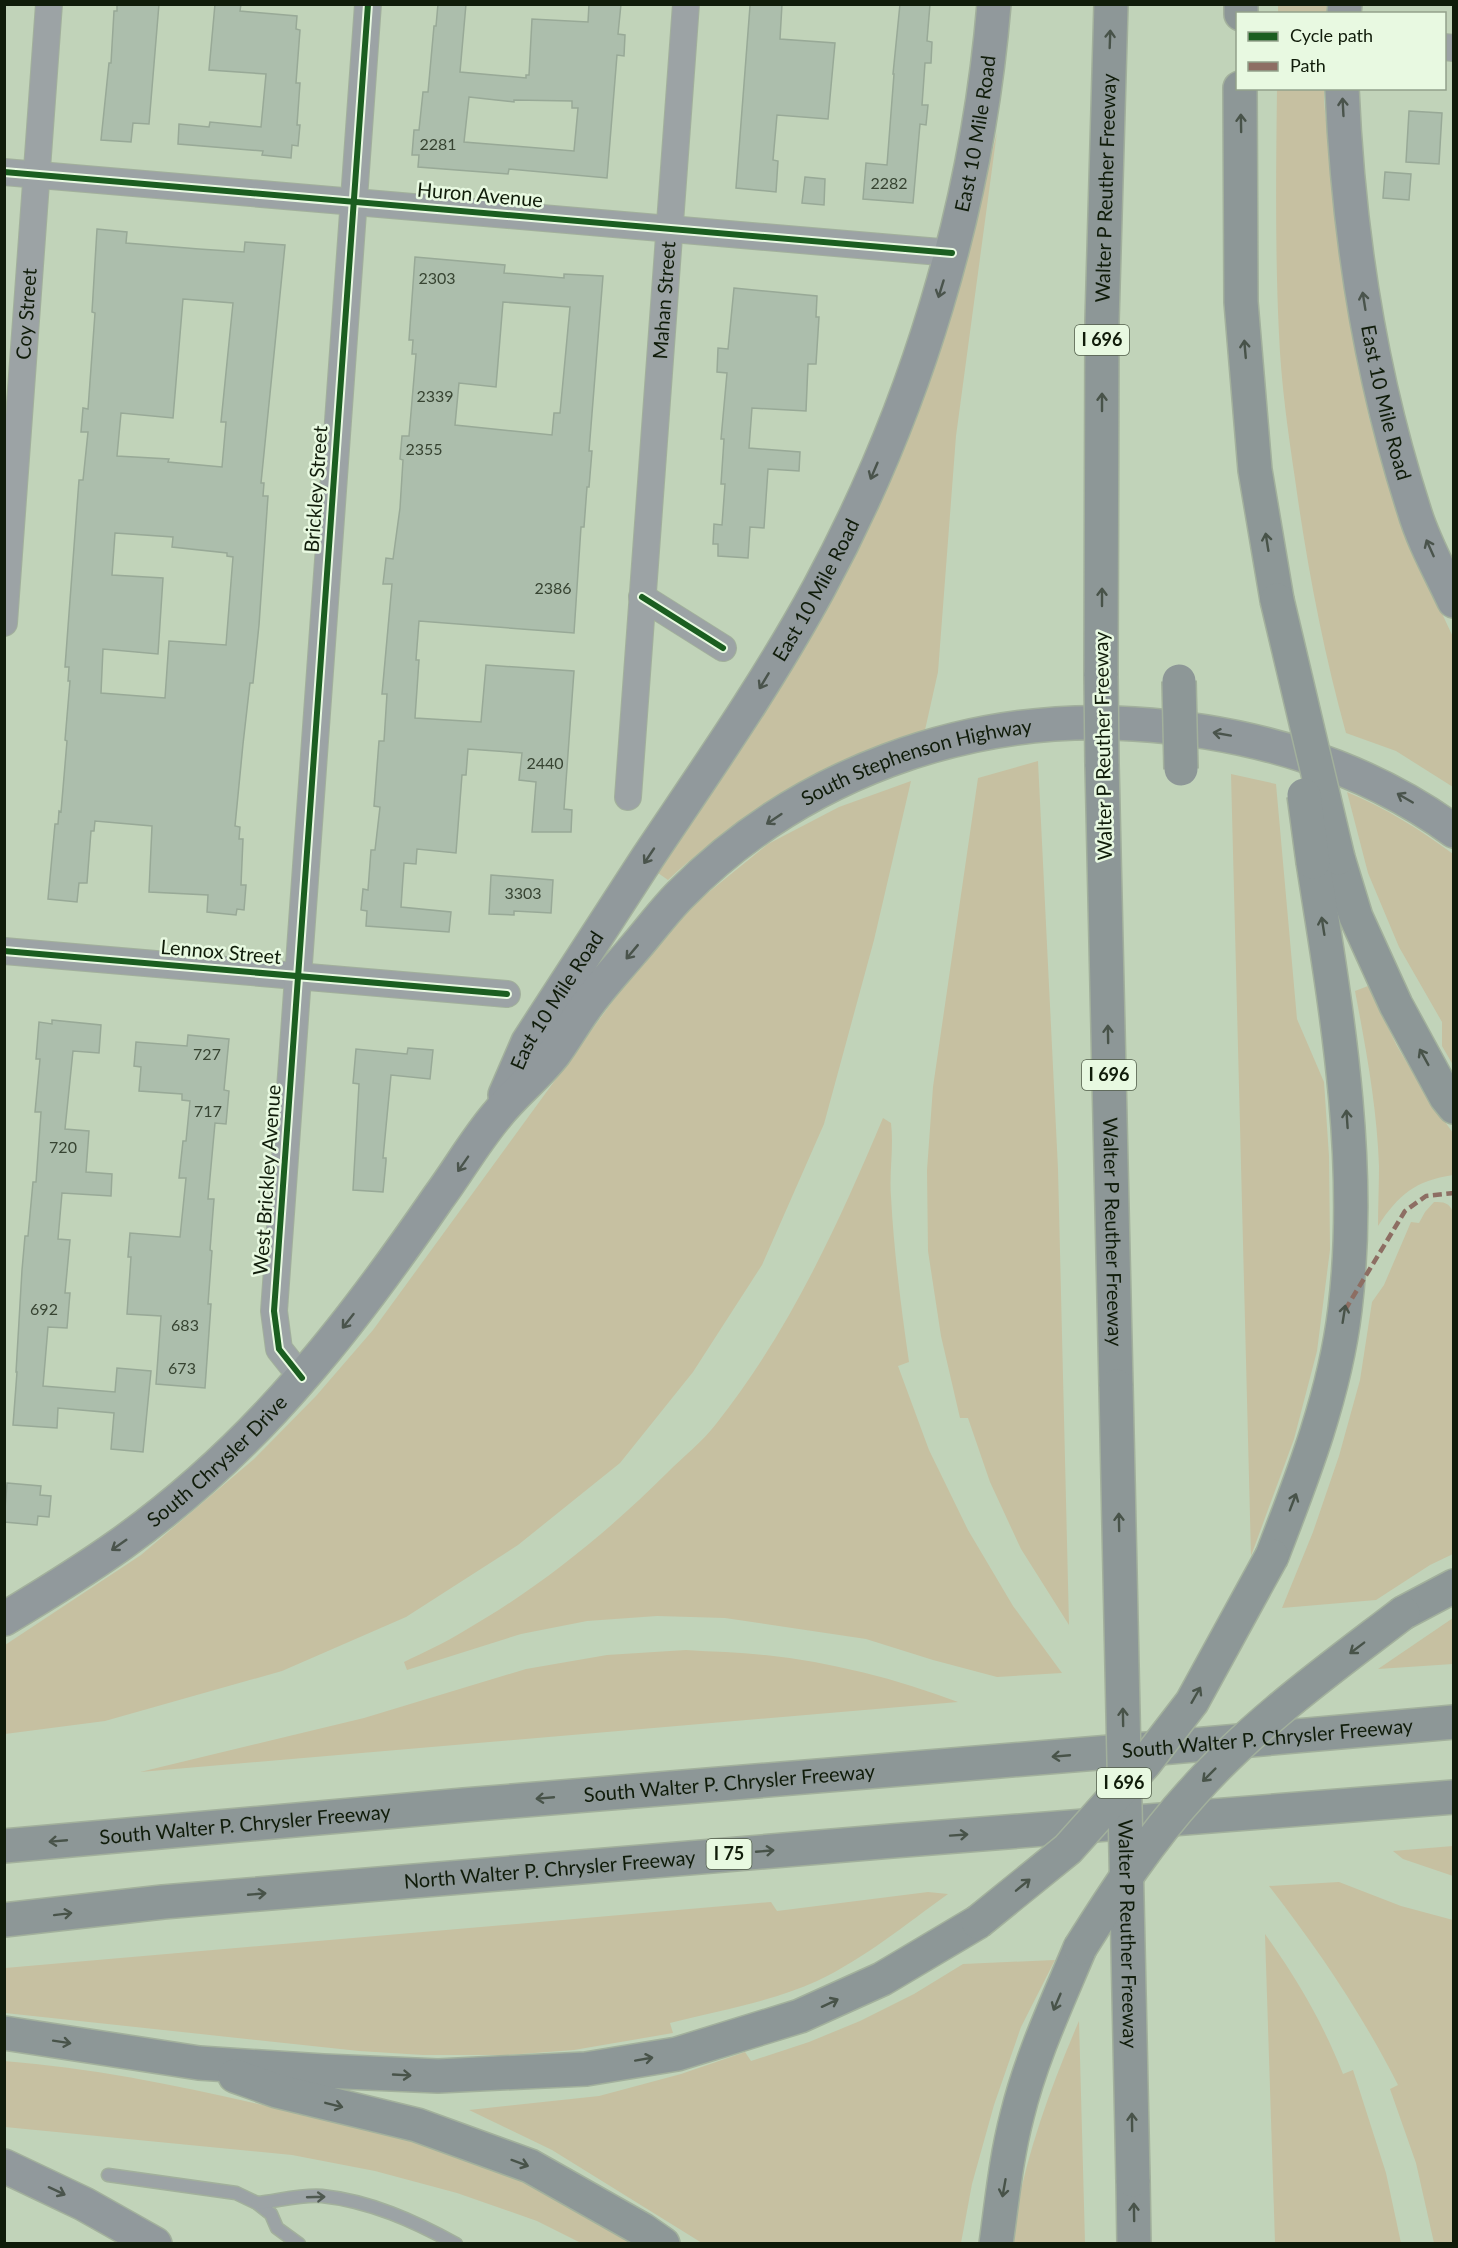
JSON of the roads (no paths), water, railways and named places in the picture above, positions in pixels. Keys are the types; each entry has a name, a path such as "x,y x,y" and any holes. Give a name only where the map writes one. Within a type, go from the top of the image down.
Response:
{"highway":[{"name":"Walter P Reuther Freeway","path":"1111,4 1102,309 1101,676 1134,2244"},
{"path":"4,2033 199,2063 438,2076 586,2069 677,2054 800,2016 882,1979 978,1922 1068,1849 1145,1762 1192,1702 1272,1556 1307,1467 1335,1364 1345,1310 1350,1251 1349,1150 1325,860 1255,470 1241,302 1240,90"},
{"path":"1179,681 1181,770"},
{"path":"1325,860 1356,916 1396,1005 1446,1097 1454,1107"},
{"path":"996,2244 1002,2196 1017,2116 1041,2041 1080,1948 1120,1885 1192,1791 1278,1711 1403,1613 1454,1586"},
{"name":"South Walter P. Chrysler Freeway","path":"4,1846 464,1804 1150,1749 1454,1722"},
{"name":"North Walter P. Chrysler Freeway","path":"4,1920 186,1900 892,1840 1454,1797"},
{"path":"199,2063 278,2091 417,2125 530,2166 663,2244"}],"main road":[{"name":"East 10 Mile Road","path":"496,1116 528,1042 750,704 818,589 860,504 895,422 926,336 952,253 968,189 982,109 994,4"},
{"name":"East 10 Mile Road","path":"1342,90 1344,133 1356,244 1378,379 1414,511 1454,602"},
{"name":"South Stephenson Highway","path":"496,1116 553,1055 587,1005 678,897 723,855 815,792 867,768 921,750 989,733 1040,725 1089,722 1187,728 1269,745 1350,772 1405,798 1454,831"},
{"name":"South Chrysler Drive","path":"4,1619 76,1575 125,1541 172,1504 243,1440 302,1378 379,1282 496,1116"},
{"path":"4,2166 95,2209 155,2244"}],"street":[{"name":"Coy Street","path":"4,623 49,4"},
{"name":"Brickley Street","path":"297,976 368,4"},
{"name":"Mahan Street","path":"628,797 686,4"},
{"name":"Huron Avenue","path":"4,172 669,227 952,253"},
{"path":"642,597 723,648"},
{"name":"Lennox Street","path":"4,951 507,994"},
{"name":"West Brickley Avenue","path":"297,976 274,1311 279,1349 302,1378"}],"lane":[{"path":"108,2175 236,2193 257,2203 271,2214 276,2228 299,2244"},
{"path":"257,2203 320,2196 378,2208 414,2221 456,2244"}]}
